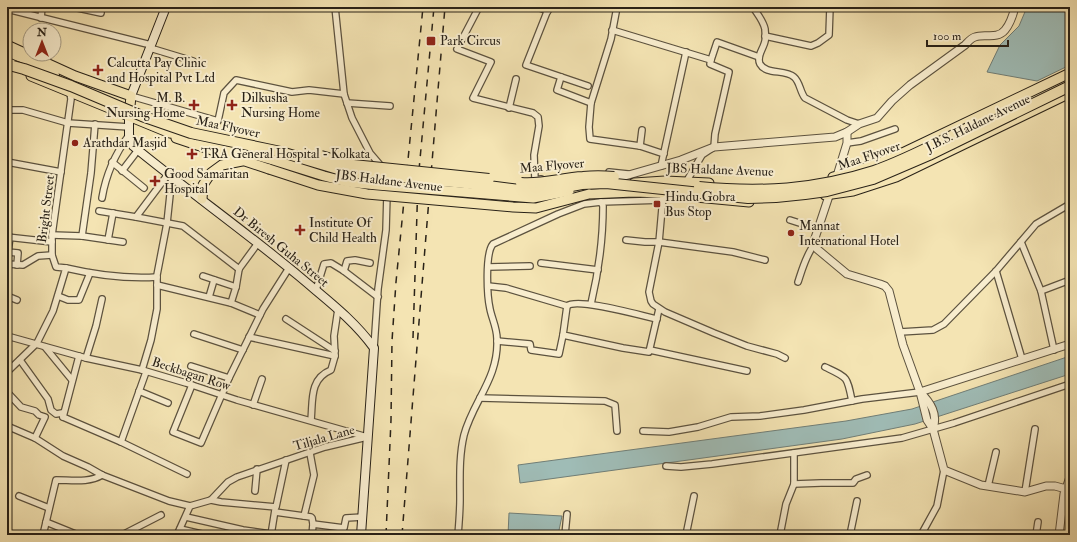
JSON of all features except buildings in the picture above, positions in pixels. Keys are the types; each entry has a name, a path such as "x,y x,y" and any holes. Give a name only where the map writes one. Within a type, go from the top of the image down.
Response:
{"highway":[{"path":"7,51 29,60 54,75"},
{"name":"Maa Flyover","path":"8,63 54,75 137,108 201,128 285,146 353,165 470,176 531,184 597,176 724,189 753,190 784,190 810,186 836,181 874,170 896,162 1070,78"},
{"name":"Maa Flyover","path":"8,63 32,71 142,116 185,131 281,152 348,172 465,182 528,191 555,189 582,184 606,183 748,198 776,197 827,191 873,179 929,154 1070,86"}],"main road":[{"path":"129,131 129,116 132,96 166,7"},
{"path":"7,45 75,76 132,96"},
{"name":"JBS Haldane Avenue","path":"8,63 70,93 170,133 176,138 318,184 361,193 536,208 588,191 598,185 665,181 754,186 789,184 837,176 894,157 1070,74"},
{"name":"J.B.S. Haldane Avenue","path":"273,160 347,182 462,193 533,198 588,191 634,192 663,197 684,196 737,202 755,202 829,195 853,191 896,177 1070,93"},
{"name":"Dr Biresh Guha Street","path":"129,131 133,146 316,290 349,318 374,348"},
{"name":"JBS Haldane Avenue","path":"170,133 180,133 273,160"},
{"path":"202,199 203,185 211,173 222,165 245,160"},
{"path":"361,535 374,348"}],"street":[{"path":"41,18 42,7"},
{"path":"73,7 101,14"},
{"path":"335,7 344,94 352,118 370,153 378,161 389,177 386,230 374,348"},
{"path":"479,7 457,49 491,62 473,98 533,113 538,117 539,126 534,155 536,180 596,172 630,174"},
{"path":"537,7 549,9 526,65 588,86"},
{"path":"617,7 602,70 591,103 589,127 590,139 640,146 664,154"},
{"path":"753,7 765,27 765,41 759,57 761,66 765,69 792,75 797,80 805,98 847,120 859,124"},
{"path":"765,36 811,46 818,43 829,35 830,7"},
{"path":"598,185 630,174 661,166 714,147 835,137 847,132 859,124 877,118 892,101 910,85 971,39 979,36 995,36 1001,34 1005,31 1009,24 1015,7"},
{"path":"7,9 151,47 193,61"},
{"path":"612,30 711,60"},
{"path":"714,147 715,134 729,72 710,64 717,42 759,57"},
{"path":"661,166 686,52"},
{"path":"561,77 558,90 591,103"},
{"path":"509,108 516,79"},
{"path":"132,96 218,121 224,93 236,80 292,92 309,90 344,94"},
{"name":"Bright Street","path":"66,268 56,267 52,255 52,235 68,123 71,99 70,93"},
{"path":"347,103 390,106"},
{"path":"7,110 23,110 68,123 95,124 129,131 112,162 104,185 102,198"},
{"path":"82,236 91,173 95,124"},
{"path":"847,144 861,141 895,129"},
{"path":"640,146 642,130"},
{"path":"798,282 808,255 814,245 829,195 837,176 847,144 847,132"},
{"path":"684,196 686,182 702,155 714,147"},
{"path":"122,171 138,150"},
{"path":"7,162 61,172"},
{"path":"112,162 144,188"},
{"path":"136,217 171,175"},
{"path":"122,442 139,391 157,309 157,277 167,223 171,175"},
{"path":"665,181 659,242 649,292 651,301 659,308 736,343 777,354 785,358"},
{"path":"458,535 460,466 464,433 493,372 497,341 496,329 490,308 488,286 488,266 490,251 493,244 558,214 584,204 663,197"},
{"path":"591,304 602,242 601,202"},
{"path":"900,332 938,329 996,271 1036,224 1070,204"},
{"path":"100,211 183,226 238,269"},
{"path":"108,240 113,213"},
{"path":"790,220 818,229"},
{"path":"52,235 82,236 123,242"},
{"path":"16,265 18,252 8,252 8,237 52,242"},
{"path":"626,240 659,242 733,252 765,260"},
{"path":"1021,242 1041,290 1054,350"},
{"path":"230,303 236,287 238,269 258,244"},
{"path":"814,245 817,250 848,274 874,281 885,286 891,296 903,345 920,392 927,420 933,429 944,470 937,506 921,535"},
{"path":"7,264 22,265 38,256 52,255"},
{"path":"344,271 348,261 351,260 370,263"},
{"path":"316,290 324,264 331,262 378,297"},
{"path":"541,263 598,270"},
{"path":"488,266 530,266"},
{"path":"7,372 37,343 58,296 66,268 90,273 134,278 157,277"},
{"path":"192,385 173,432 201,443 228,378 242,350 260,315 289,268"},
{"path":"996,271 1022,359"},
{"path":"58,296 68,300 79,300 90,273"},
{"path":"203,276 236,287"},
{"path":"209,297 214,280"},
{"path":"1041,290 1070,280"},
{"path":"157,285 230,303 260,315"},
{"path":"488,286 506,288 567,306 573,303 591,304 657,319"},
{"path":"7,296 17,300"},
{"path":"86,358 96,326 102,299"},
{"path":"497,341 530,344 531,350 559,354 567,306"},
{"path":"650,350 659,308"},
{"path":"311,420 314,385 323,373 331,370 335,354 334,336 338,309"},
{"path":"286,320 335,354"},
{"path":"194,334 242,350"},
{"path":"563,335 623,348 649,352 650,350 747,371"},
{"name":"Beckbagan Row","path":"7,336 37,343 86,358 144,371 192,385 221,396 368,437"},
{"path":"249,337 335,354"},
{"path":"643,431 670,432 698,427 731,417 760,416 920,392 1070,344"},
{"path":"45,346 72,380"},
{"path":"63,417 79,356"},
{"path":"20,360 48,399 51,410 56,414 62,413 63,417 122,442 187,474"},
{"path":"191,366 228,378"},
{"path":"825,367 844,376 848,382 852,401"},
{"path":"253,405 262,379"},
{"path":"666,466 681,467 704,465 902,438 1070,384"},
{"path":"139,391 168,403"},
{"path":"7,392 21,407 35,411 39,415 45,417 35,438"},
{"path":"920,392 930,402 935,421 933,429"},
{"path":"480,398 605,401 615,405 617,431"},
{"path":"7,426 35,438 63,456 102,475 169,501 190,506 203,501 211,500 275,509 312,518 312,535"},
{"path":"1024,492 1035,429"},
{"name":"Tiljala Lane","path":"211,500 228,482 237,477 325,447 368,437"},
{"path":"304,516 314,475 310,452"},
{"path":"988,486 996,452"},
{"path":"780,535 786,504 794,484 794,453"},
{"name":"Tiljala Lane","path":"271,535 286,460"},
{"path":"255,491 257,469"},
{"path":"944,470 981,485 1024,492 1046,486 1055,486 1068,490"},
{"path":"43,535 56,480 86,480 97,478 102,475"},
{"path":"794,484 854,483 856,479 866,475"},
{"path":"1059,535 1070,477"},
{"path":"18,496 49,508"},
{"path":"686,535 694,496"},
{"path":"850,535 857,501"},
{"path":"190,506 178,532 206,535"},
{"path":"565,535 567,514"},
{"path":"122,535 161,515"},
{"path":"186,517 271,535"},
{"path":"313,524 344,528 346,518 363,517"},
{"path":"46,522 78,535"},
{"path":"1036,535 1038,522"}],"water":[{"path":"1027,7 1070,7 1070,65 1037,81 987,72 1000,45 1019,26"},
{"path":"1070,356 1070,374 915,424 842,439 520,483 518,465 846,421 912,409"},
{"path":"509,513 562,516 558,535 508,535"}],"railway":[{"path":"386,535 391,420 392,341 396,282 423,7"},
{"path":"413,338 418,181 434,7"},
{"path":"402,535 445,7"}],"place":[{"name":"Park Circus","path":"431,41"},
{"name":"Calcutta Pay Clinic and Hospital Pvt Ltd","path":"98,70"},
{"name":"M. B. Nursing Home","path":"194,105"},
{"name":"Dilkusha Nursing Home","path":"232,105"},
{"name":"Arathdar Masjid","path":"75,143"},
{"name":"TRA General Hospital - Kolkata","path":"192,154"},
{"name":"Good Samaritan Hospital","path":"155,181"},
{"name":"Hindu Gobra Bus Stop","path":"657,204"},
{"name":"Institute Of Child Health","path":"300,230"},
{"name":"Mannat International Hotel","path":"791,233"}]}
